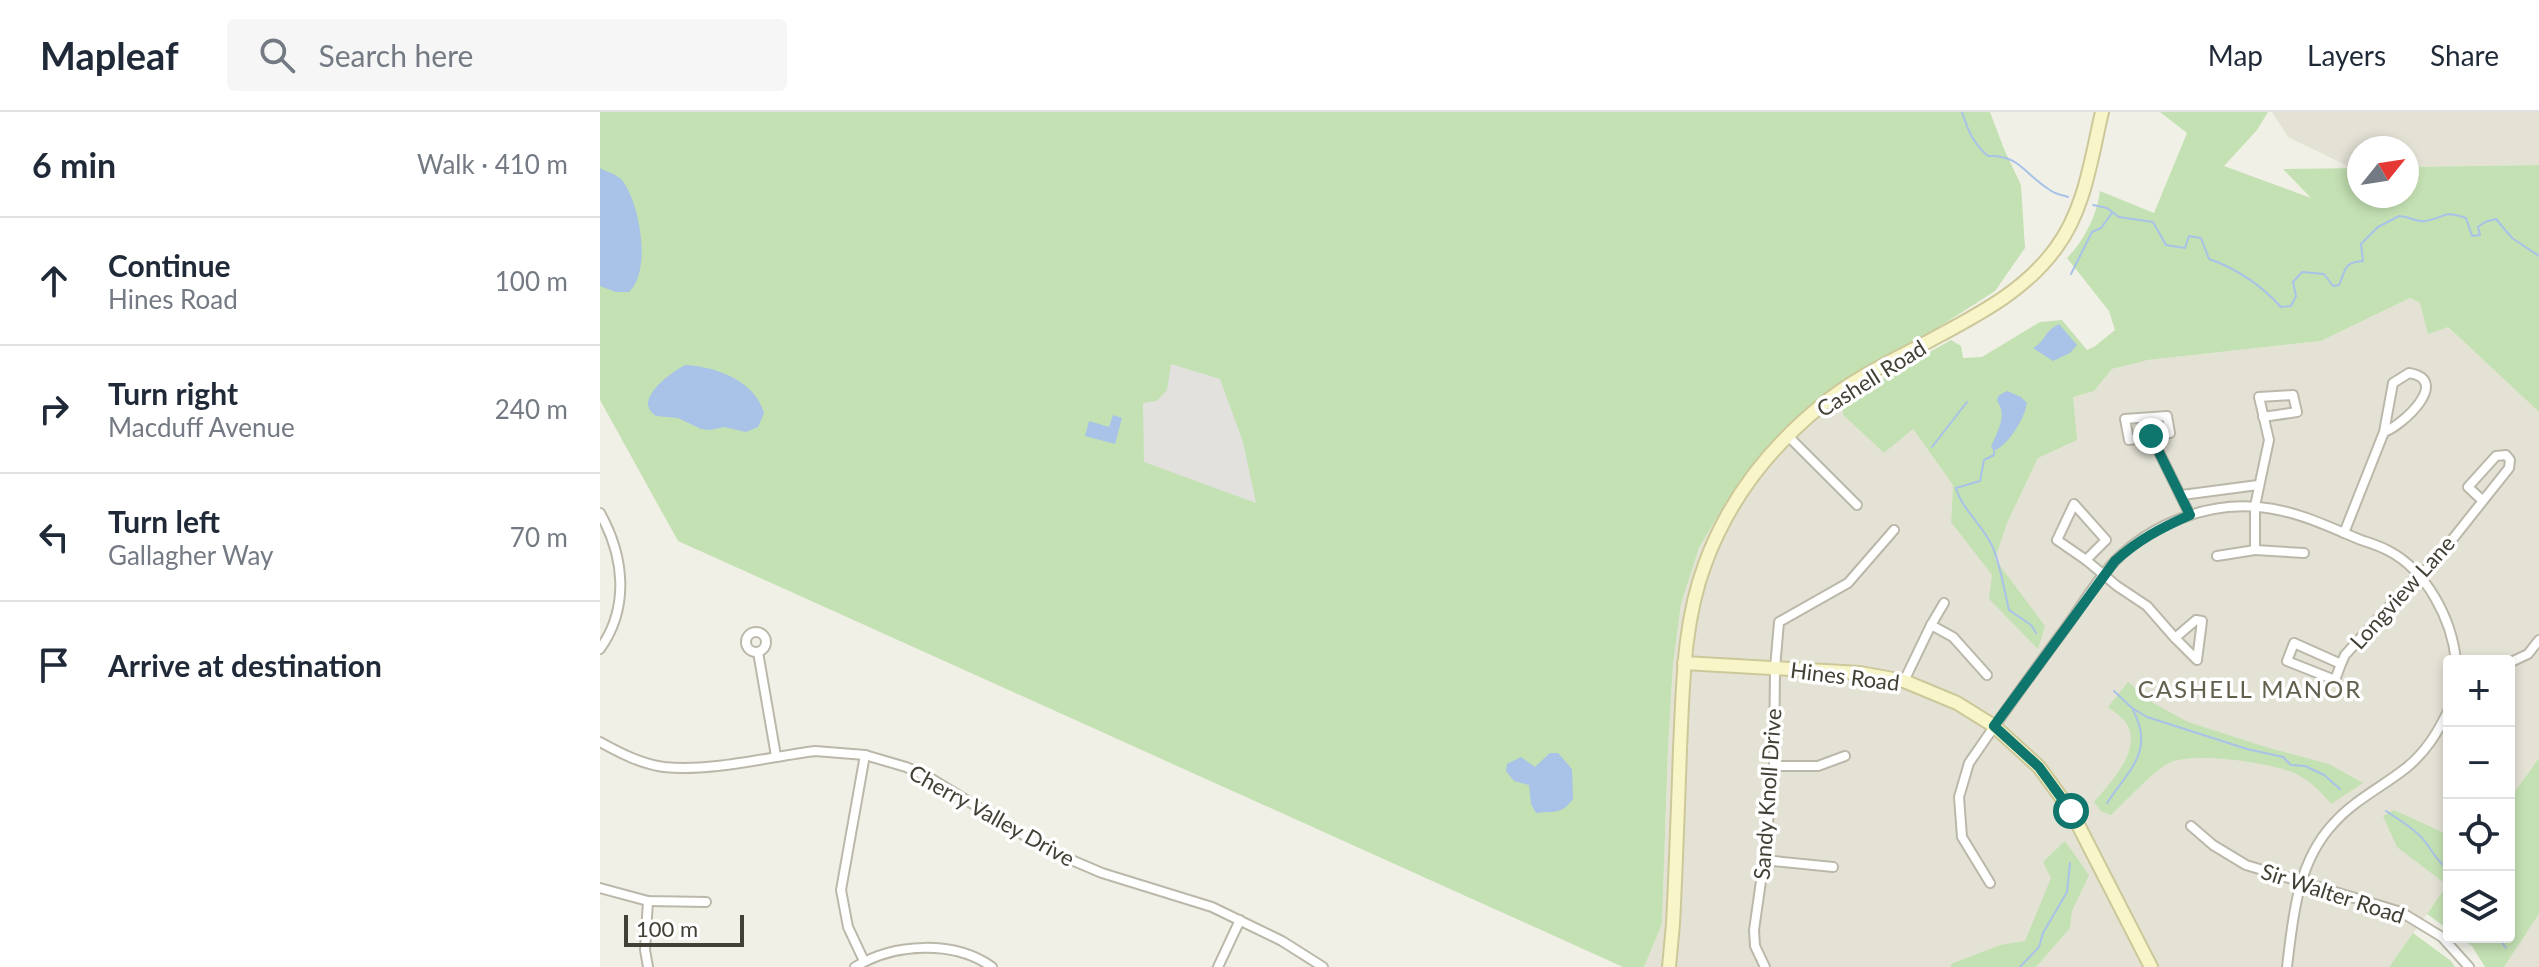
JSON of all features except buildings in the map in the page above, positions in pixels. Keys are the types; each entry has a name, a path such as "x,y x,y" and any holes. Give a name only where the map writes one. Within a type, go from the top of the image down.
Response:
{"street":[{"name":"Cashell Road","path":"1669,967 1684,663 1689,620 1705,564 1719,532 1759,466 1822,404 1981,313 2028,280 2056,249 2079,206 2102,112"},
{"path":"2344,533 2384,432 2393,383 2409,373 2419,376 2426,389 2423,399 2395,427 2384,432"},
{"path":"2255,550 2255,506 2269,440 2263,417 2259,397 2293,395 2297,412 2263,417"},
{"path":"2167,416 2170,433 2151,436 2129,440 2125,419 2167,416"},
{"path":"1788,436 1857,505"},
{"path":"2151,436 2190,515"},
{"name":"Longview Lane","path":"2341,664 2294,643 2287,661 2335,680 2345,655 2418,575 2432,565 2509,468 2510,460 2506,455 2496,456 2468,487 2482,500"},
{"path":"2182,495 2258,485"},
{"path":"2086,560 2106,540 2074,504 2057,540 2147,606 2175,638 2197,660 2202,621 2196,620 2175,638"},
{"path":"1990,883 1962,837 1959,797 1969,763 2103,575 2135,543 2158,529 2190,515 2255,506 2315,520 2391,552 2418,575 2432,593 2446,619 2455,655"},
{"path":"600,513 615,543 622,575 619,606 612,628 600,649"},
{"name":"Sandy Knoll Drive","path":"1765,967 1755,946 1754,930 1774,766 1775,668 1779,622 1848,583 1894,530"},
{"path":"2217,556 2255,550 2304,553"},
{"path":"1904,681 1944,603"},
{"path":"1931,625 1953,637 1987,675"},
{"path":"2515,660 2528,654 2539,640"},
{"path":"758,652 776,756"},
{"name":"Hines Road","path":"1684,663 1860,673 1904,681 1957,703 1994,726 2039,767 2071,811 2151,967"},
{"path":"2287,967 2300,880 2315,848 2332,824 2422,753 2443,720"},
{"name":"Cherry Valley Drive","path":"600,742 627,757 662,767 695,769 831,751 887,760 927,776 1027,839 1073,862 1193,900 1240,920 1323,967"},
{"path":"864,961 848,927 841,890 865,755"},
{"path":"1774,766 1818,766 1845,756"},
{"name":"Sir Walter Road","path":"2191,826 2213,845 2246,865 2401,912 2442,937 2469,967"},
{"path":"1764,860 1833,867"},
{"path":"600,888 648,901 706,902"},
{"path":"648,901 645,950 648,967"},
{"path":"1218,967 1240,920"},
{"path":"855,967 902,949 927,948 959,953 992,967"}],"shaded area":[{"path":"2272,112 2539,112 2539,165 2419,167 2419,136 2347,136 2347,166 2288,137"},
{"path":"2410,298 2424,305 2539,412 2539,758 2515,792 2515,655 2443,655 2443,891 2389,967 1644,967 1662,924 1668,748 1673,665 1681,604 1699,548 1726,502 1758,460 1791,426 1844,381 1843,415 1884,453 1913,429 1953,485 1951,522 1995,559 2008,521 2038,458 2073,397 2094,391 2112,369 2148,360 2321,341"},
{"path":"1171,364 1220,379 1243,442 1256,503 1144,462 1143,403 1157,401 1167,390"},
{"path":"2539,914 2539,967 2504,967"}],"green space":[{"path":"600,112 1990,112 2021,185 2025,248 1995,291 1928,334 1844,381 1791,426 1758,460 1726,502 1699,548 1681,604 1673,665 1662,924 1644,967 1623,967 678,541 600,400"},
{"path":"2160,112 2268,112 2257,130 2224,166 2311,198 2283,169 2347,168 2347,208 2419,208 2419,167 2539,165 2539,412 2448,327 2428,334 2420,303 2410,298 2321,341 2148,360 2112,369 2094,391 2073,397 2077,440 2038,458 2008,521 1995,559 2045,626 2038,649 1989,599 1992,575 1951,522 1953,485 1913,429 1884,453 1843,415 1843,401 1951,340 1961,346 1963,358 1982,357 2040,322 2062,320 2087,350 2094,347 2115,330 2109,311 2067,258 2089,227 2100,191 2154,213 2187,133"},
{"path":"2128,682 2153,703 2188,722 2329,764 2363,783 2331,804 2309,782 2282,769 2232,760 2183,759 2171,762 2158,771 2111,815 2101,811 2094,802 2117,775 2129,752 2129,730 2123,719 2108,707"},
{"path":"2539,758 2539,914 2504,967 2485,967 2468,943 2515,943 2515,792"},
{"path":"2394,810 2443,833 2443,882 2397,847 2383,816"},
{"path":"2065,841 2089,875 2072,911 2070,928 2036,967 1951,967 1951,964 2000,945 2025,941 2051,878 2043,862"},
{"path":"2443,891 2443,926 2427,914"},
{"path":"2413,933 2451,961 2455,967 2389,967"}],"water":[{"path":"600,168 622,180 638,220 642,253 640,269 629,292 616,292 600,286"},
{"path":"2059,324 2077,345 2070,353 2053,361 2033,348"},
{"path":"686,365 710,369 744,384 764,413 758,427 746,432 724,427 701,429 678,418 653,414 648,405 656,387"},
{"path":"2007,391 2027,403 2015,431 1994,451 1991,447 2002,418 1998,396"},
{"path":"1113,415 1122,418 1115,444 1085,436 1089,421 1109,427"},
{"path":"1550,753 1558,753 1572,769 1573,799 1561,810 1536,813 1531,804 1529,785 1514,781 1506,771 1507,764 1521,757 1535,767"}],"waterway":[{"path":"1962,112 1972,136 1988,156 2015,162 2052,191 2068,197"},
{"path":"2093,205 2107,208 2119,217 2153,222 2166,245 2185,248 2189,236 2201,238 2209,259 2248,278 2281,307 2291,306 2296,296 2293,282 2302,272 2324,274 2333,286 2339,285 2349,265 2363,261 2361,244 2378,227 2399,216 2423,221 2448,214 2466,218 2472,236 2480,235 2478,227 2485,222 2496,219 2512,238 2539,256"},
{"path":"2071,274 2092,232 2101,228 2112,213"},
{"path":"1932,447 1967,402"},
{"path":"1994,451 1994,455 1984,460 1980,481 1956,488 1963,504 1993,548 2009,610 2031,625 2036,633"},
{"path":"2114,691 2147,717 2247,749 2283,757 2291,765 2305,766 2324,775 2340,789"},
{"path":"2107,803 2131,770 2140,749 2139,725 2133,710"},
{"path":"2386,811 2419,835 2443,865"},
{"path":"2020,967 2039,947 2043,933 2067,892 2070,863"},
{"path":"2502,943 2506,948"}],"district":[{"name":"CASHELL MANOR","path":"2250,688"}],"route":[{"path":"2071,811 2039,767 1994,726 2115,561 2135,543 2190,515 2151,436"}]}
